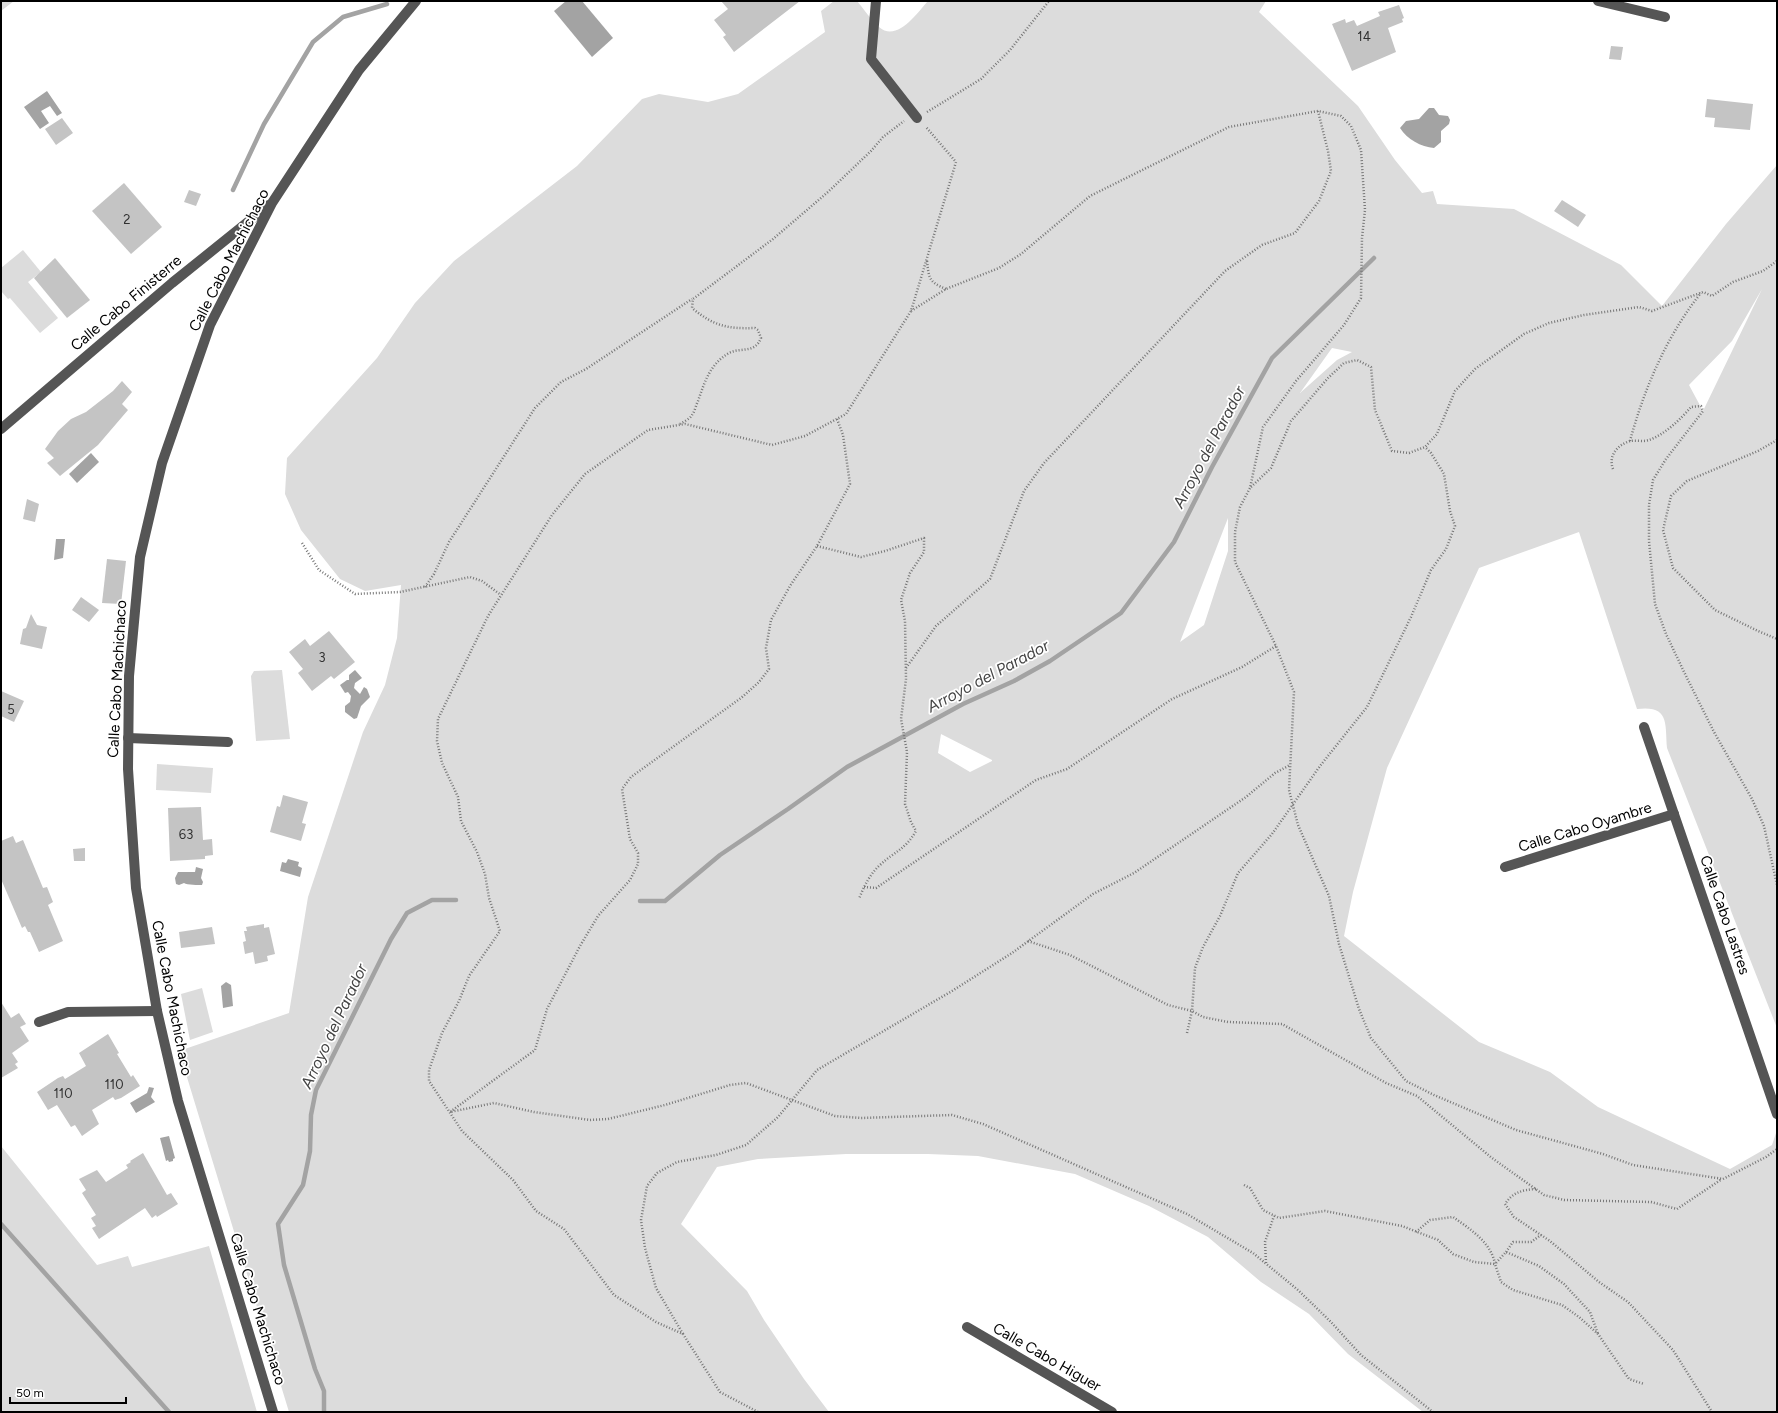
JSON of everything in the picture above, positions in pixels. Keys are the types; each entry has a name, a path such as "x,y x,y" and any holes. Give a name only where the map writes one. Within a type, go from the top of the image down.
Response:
{"street":[{"name":"Calle Cabo Machichaco","path":"273,1412 178,1101 157,1011 136,888 128,769 128,738 129,676 140,557 162,463 210,325 272,203 359,70 416,1"},
{"path":"876,1 871,59 917,118"},
{"path":"1598,1 1665,17"},
{"name":"Calle Cabo Finisterre","path":"1,429 172,283 272,203"},
{"name":"Calle Cabo Lastres","path":"1644,727 1777,1114"},
{"path":"128,738 228,742"},
{"name":"Calle Cabo Oyambre","path":"1506,867 1674,814"},
{"path":"39,1022 68,1012 157,1011"},
{"name":"Calle Cabo Higuer","path":"967,1327 1112,1412"}],"path":[{"path":"425,587 434,574 448,542 535,408 560,382 586,369 692,299 773,239 828,192 871,151 883,137 902,121 917,118 981,79 1010,50 1049,1"},
{"path":"906,668 936,626 990,579 1024,491 1044,463 1225,271 1262,245 1295,233 1319,201 1331,171 1318,111"},
{"path":"911,311 946,289 998,268 1021,254 1090,196 1229,126 1318,111 1340,116 1350,126 1361,150 1365,210 1361,298 1344,325 1296,381 1263,427 1250,488 1240,507 1235,532 1235,562 1276,646 1294,692 1289,790 1298,825 1329,896 1339,944 1359,1009 1371,1038 1406,1081 1434,1095 1516,1130 1603,1154 1633,1165 1723,1178"},
{"path":"683,1334 656,1322 614,1295 564,1229 536,1211 513,1180 462,1131 429,1082 429,1070 442,1033 459,1001 469,976 489,944 500,931 489,898 485,874 476,852 460,821 458,797 442,763 437,741 438,720 488,616 552,515 585,474 648,430 685,424 772,445 805,436 846,414 911,311 956,162 917,118"},
{"path":"927,258 929,278 934,284 946,289"},
{"path":"1250,488 1271,468 1291,421 1328,378 1344,363 1357,360 1371,367 1375,410 1392,451 1410,453 1425,447 1437,434 1455,391 1475,369 1524,334 1549,323 1584,315 1639,307 1652,311 1703,292 1712,296 1732,282 1763,271 1777,261"},
{"path":"1630,441 1638,412 1656,367 1691,306 1703,292"},
{"path":"679,425 692,416 709,371 729,353 751,348 759,343 761,338 758,330 755,328 724,327 701,316 692,308 692,299"},
{"path":"1613,469 1611,465 1612,454 1615,450 1630,441 1648,440 1682,418 1691,407 1701,406 1703,411 1666,459 1653,480 1649,505 1649,541 1655,604 1666,634 1686,676 1714,732 1752,799 1764,826 1777,885"},
{"path":"450,1112 535,1050 547,1009 580,946 598,916 630,880 638,864 638,853 630,839 622,789 631,777 741,698 769,669 766,648 771,620 790,586 817,546 850,484 843,436 837,419"},
{"path":"1777,440 1758,451 1687,481 1671,496 1663,530 1673,568 1715,610 1777,639"},
{"path":"1187,1033 1192,1011 1195,968 1203,947 1220,916 1238,873 1272,834 1292,803 1367,707 1411,617 1430,570 1446,549 1455,526 1450,511 1444,474 1431,453 1425,447"},
{"path":"817,546 860,556 899,547 924,538 924,552 910,573 901,600 905,621 906,668 902,725 906,746 905,804 911,822 916,831 909,844 881,864 872,873 859,899"},
{"path":"302,543 319,570 355,594 400,592 470,578 482,581 501,595"},
{"path":"864,887 876,888 1036,780 1068,768 1172,699 1242,667 1276,646"},
{"path":"758,1412 720,1392 656,1288 645,1248 641,1220 647,1186 657,1173 676,1162 716,1155 746,1145 778,1117 817,1070 952,991 1012,953 1093,894 1134,873 1184,840 1246,797 1275,773 1290,764"},
{"path":"1028,941 1070,954 1168,1005 1228,1022 1282,1024 1386,1084 1417,1096 1492,1158 1544,1195 1564,1200 1651,1202 1677,1209 1689,1199 1723,1178 1766,1158 1777,1149"},
{"path":"450,1112 494,1103 534,1112 583,1119 608,1119 665,1105 730,1085 746,1083 836,1116 861,1118 952,1115 983,1124 1187,1214 1253,1253 1298,1290 1331,1322 1361,1355 1433,1412"},
{"path":"1244,1185 1250,1188 1263,1210 1279,1218 1325,1211 1402,1226 1438,1240 1453,1254 1474,1262 1495,1264"},
{"path":"1536,1189 1521,1190 1510,1196 1505,1204 1514,1218 1541,1235 1599,1282 1628,1302 1673,1350 1712,1412"},
{"path":"1266,1264 1265,1242 1274,1216"},
{"path":"1416,1232 1430,1220 1453,1217 1479,1237 1493,1253 1501,1282 1513,1290 1562,1305 1598,1334"},
{"path":"1495,1264 1513,1242 1531,1242 1541,1235"},
{"path":"1506,1252 1539,1266 1564,1284 1590,1312 1598,1334 1629,1380 1644,1384"}],"shaded area":[{"path":"1,1 14,1 1,11"},
{"path":"566,1 582,1 613,38 592,57 554,11"},
{"path":"834,1 857,1 879,27 886,31 893,31 900,29 913,18 928,1 1266,1 1259,12 1358,106 1395,160 1422,193 1433,191 1437,204 1514,209 1621,265 1662,306 1726,224 1777,165 1777,1028 1667,748 1664,718 1655,710 1637,709 1579,532 1479,568 1387,768 1353,892 1344,936 1479,1042 1550,1072 1598,1107 1730,1169 1772,1145 1777,1130 1777,1412 1423,1412 1348,1354 1309,1314 1261,1282 1208,1237 1149,1206 1075,1174 978,1156 928,1154 846,1154 758,1159 717,1167 681,1224 747,1291 764,1320 804,1379 829,1412 289,1412 179,1051 289,1013 308,897 363,732 385,685 397,638 401,585 365,591 340,579 301,530 285,494 287,458 377,358 415,303 454,261 577,166 642,99 659,94 708,102 738,94 825,32 821,11","holes":["1762,289 1703,411 1689,385 1732,341","1332,348 1352,352 1337,360 1300,393","1228,518 1228,551 1204,625 1180,642","941,734 992,761 970,772 938,753"]},
{"path":"47,91 62,113 57,116 50,106 41,111 49,123 40,129 24,107"},
{"path":"1429,108 1434,108 1439,115 1448,116 1450,120 1449,124 1441,131 1441,142 1434,148 1415,142 1406,136 1400,128 1406,121 1419,119"},
{"path":"23,250 41,272 28,282 58,318 40,333 10,298 8,299 1,291 1,268"},
{"path":"91,453 99,462 77,483 69,474"},
{"path":"56,539 65,539 63,558 54,560"},
{"path":"282,670 290,739 256,741 251,676 254,671"},
{"path":"355,670 362,678 355,683 354,688 360,694 364,687 367,689 370,697 361,706 357,718 354,719 345,712 345,706 350,702 351,696 348,692 345,693 340,685 349,680 349,675"},
{"path":"157,764 213,768 211,793 156,790"},
{"path":"288,859 299,862 298,866 302,868 300,877 280,871 282,862 286,863"},
{"path":"196,867 203,869 201,878 203,882 202,885 190,885 184,883 179,885 176,884 175,878 178,872 195,872"},
{"path":"226,982 231,985 233,1006 223,1008 221,986"},
{"path":"202,988 213,1032 190,1040 181,994"},
{"path":"149,1087 154,1088 151,1097 155,1102 136,1113 130,1103 147,1093"},
{"path":"169,1136 175,1158 173,1161 169,1162 168,1160 166,1161 160,1138"},
{"path":"1,1146 97,1265 128,1256 132,1267 209,1246 257,1412 1,1412"}],"building":[{"path":"721,1 800,1 734,52 723,37 726,35 714,20 728,9"},
{"path":"1399,5 1404,18 1402,19 1403,22 1388,28 1396,52 1352,71 1332,24 1345,19 1346,23 1354,20 1357,26 1380,16 1378,12"},
{"path":"1611,46 1623,47 1621,60 1609,59"},
{"path":"1707,99 1753,104 1750,130 1714,127 1715,118 1705,117"},
{"path":"62,118 73,133 56,145 45,129"},
{"path":"124,183 162,227 131,254 92,211"},
{"path":"189,190 201,194 196,206 184,202"},
{"path":"1562,200 1586,215 1578,227 1554,211"},
{"path":"55,258 90,300 67,318 34,278"},
{"path":"122,381 132,392 122,404 128,410 98,445 60,476 47,463 54,458 45,449 58,431 71,419 86,412 113,391"},
{"path":"27,499 39,504 35,522 23,519"},
{"path":"107,559 126,561 121,604 102,603"},
{"path":"81,597 99,610 89,622 72,610"},
{"path":"31,614 37,625 47,627 42,649 20,644 23,629 26,628"},
{"path":"329,631 355,662 334,679 331,676 312,691 298,673 303,669 289,652 305,639 310,646"},
{"path":"1,691 24,701 14,722 1,716"},
{"path":"283,795 308,802 302,823 306,824 301,841 270,832 277,806 280,807"},
{"path":"201,807 203,840 212,839 213,855 205,856 205,859 170,861 168,808"},
{"path":"13,836 16,843 23,840 43,888 47,887 53,902 48,905 63,941 39,952 30,932 28,932 25,926 22,928 1,879 1,841"},
{"path":"85,848 85,861 74,861 73,849"},
{"path":"264,924 264,928 269,927 275,954 267,956 268,961 255,964 253,952 245,954 243,942 246,941 244,931 247,931 246,927"},
{"path":"212,927 215,944 181,948 179,932"},
{"path":"1,1002 11,1018 19,1013 26,1024 20,1027 29,1041 12,1053 18,1062 15,1064 18,1068 1,1078"},
{"path":"108,1034 119,1053 117,1054 131,1077 133,1075 140,1086 121,1098 115,1100 113,1097 92,1110 99,1124 82,1136 75,1125 71,1127 57,1105 48,1110 37,1092 58,1078 63,1076 65,1079 86,1066 79,1053"},
{"path":"143,1153 167,1195 171,1193 178,1204 157,1217 156,1215 152,1218 145,1208 99,1239 92,1228 96,1226 91,1218 96,1215 82,1193 86,1190 79,1179 97,1170 106,1182 128,1168 126,1165 131,1162 130,1161"}],"waterway":[{"path":"233,190 264,124 313,42 343,17 387,4"},
{"name":"Arroyo del Parador","path":"640,901 665,901 720,855 847,767 963,704 1014,681 1050,661 1121,613 1174,542 1212,467 1272,358 1374,258"},
{"name":"Arroyo del Parador","path":"324,1412 324,1391 315,1369 284,1265 278,1224 303,1185 310,1151 311,1115 316,1090 391,939 407,913 432,900 456,900"},
{"path":"1,1224 169,1412"}]}
